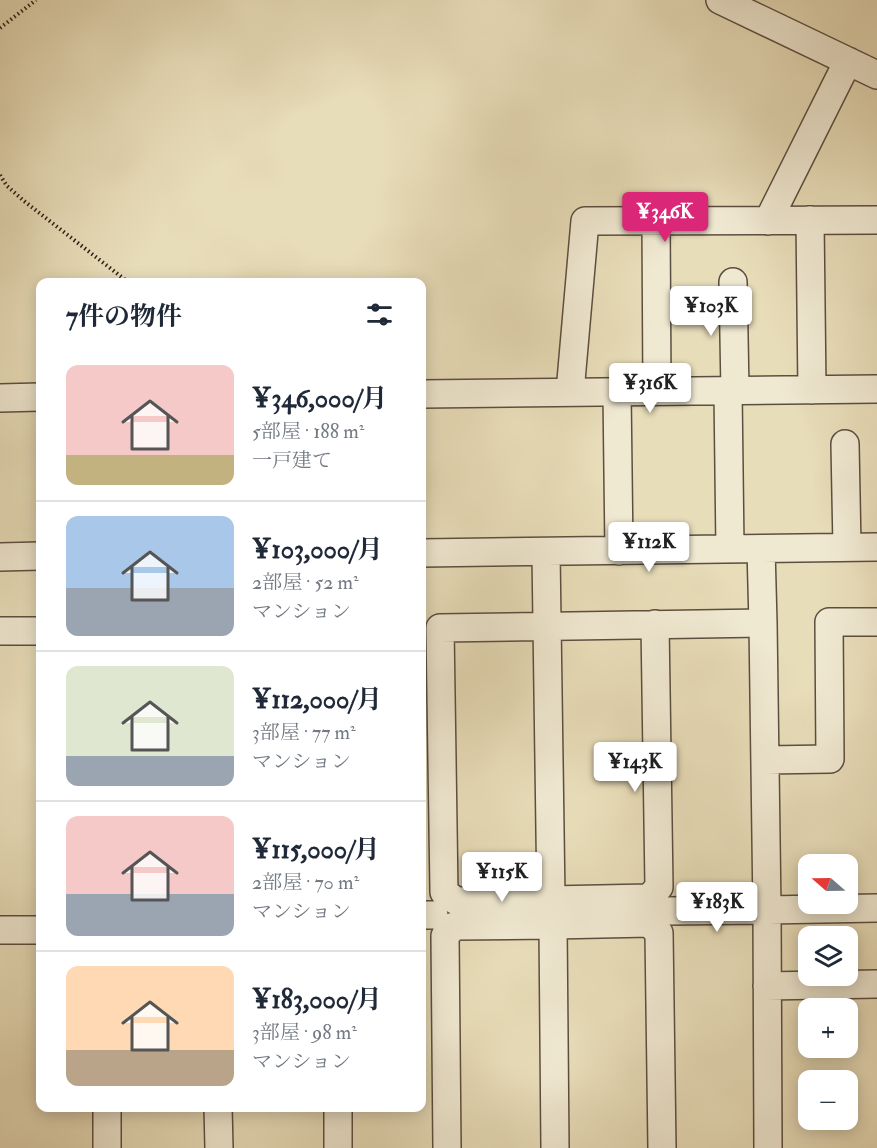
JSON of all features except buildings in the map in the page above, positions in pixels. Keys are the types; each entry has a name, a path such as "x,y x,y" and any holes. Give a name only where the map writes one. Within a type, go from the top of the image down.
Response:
{"street":[{"path":"720,0 877,75"},
{"path":"768,221 848,61"},
{"path":"656,220 657,392"},
{"path":"810,220 812,390"},
{"path":"570,392 585,221 877,220"},
{"path":"730,549 733,282"},
{"path":"426,394 877,389"},
{"path":"617,392 619,551"},
{"path":"0,398 36,397"},
{"path":"845,444 847,547"},
{"path":"426,553 877,547"},
{"path":"761,549 768,1148"},
{"path":"546,553 555,1148"},
{"path":"0,557 36,556"},
{"path":"765,760 830,759 829,622 877,622"},
{"path":"662,1148 659,933 649,923 456,901 444,892 440,628 763,623"},
{"path":"447,1148 445,936 454,926 649,898 659,887 655,624"},
{"path":"0,631 36,631"},
{"path":"667,911 877,908"},
{"path":"0,930 36,930"},
{"path":"766,986 877,984"},
{"path":"107,1112 107,1148"},
{"path":"218,1112 219,1148"},
{"path":"338,1112 338,1148"}],"path":[{"path":"0,28 36,0"},
{"path":"0,175 7,186 24,201 123,278"}]}
